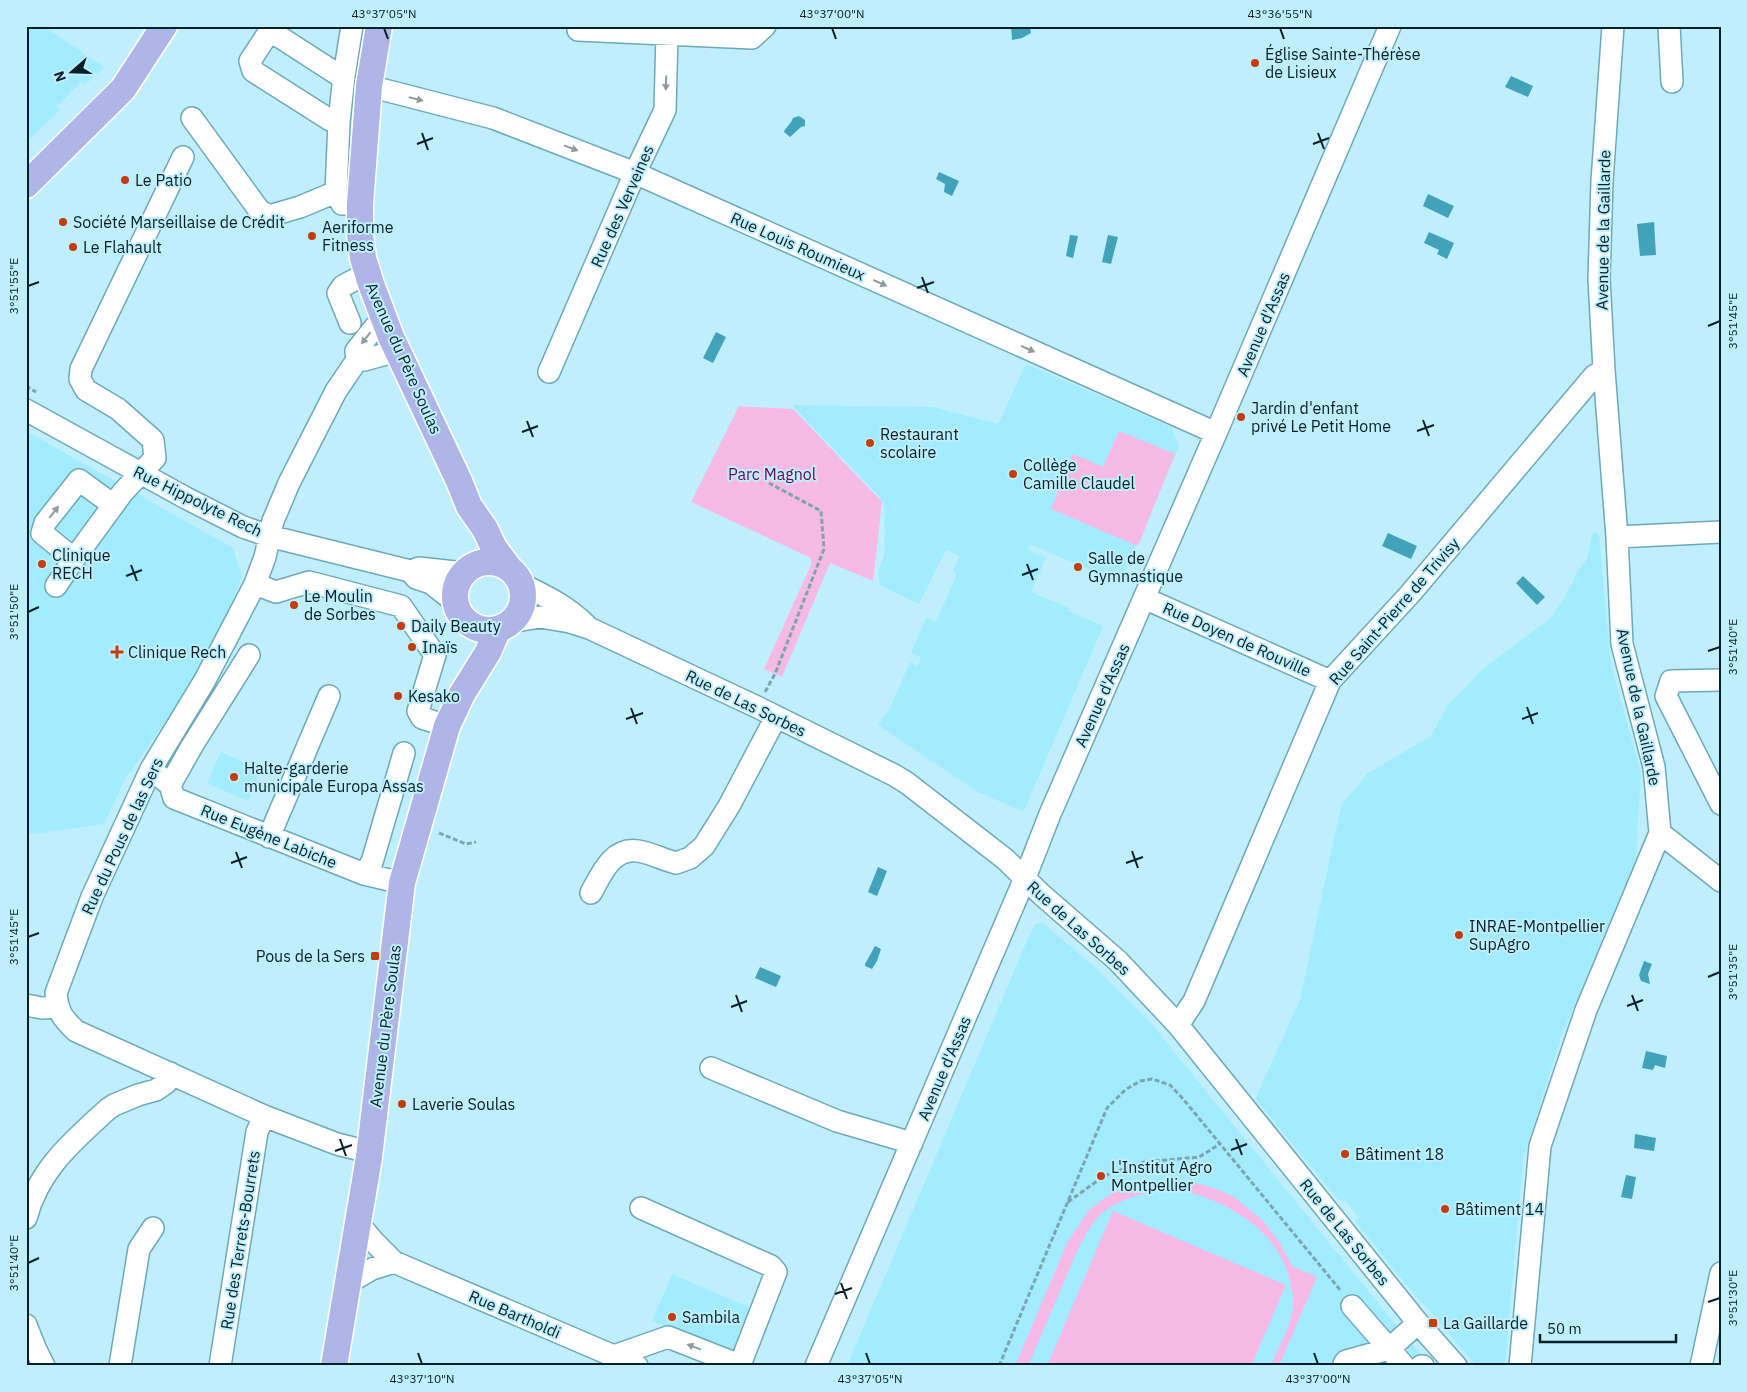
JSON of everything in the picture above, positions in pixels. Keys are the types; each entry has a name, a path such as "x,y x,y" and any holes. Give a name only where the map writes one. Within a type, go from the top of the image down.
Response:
{"main road":[{"path":"26,185 123,89 164,26"},
{"name":"Avenue du Père Soulas","path":"379,26 369,86 360,204 360,235 363,258 384,321 460,481 469,506 473,543 466,570"},
{"name":"Avenue du Père Soulas","path":"469,506 485,529 494,548 515,576"},
{"path":"478,563 500,563 515,576 523,594 522,605 518,615 504,626 488,630 469,624 463,618 455,602 455,591 458,581 466,570 478,563"},
{"name":"Avenue du Père Soulas","path":"462,694 470,649 469,624"},
{"name":"Avenue du Père Soulas","path":"334,1366 369,1152 402,883 447,726 462,694 504,626"}],"street":[{"path":"352,26 339,122 336,183 342,204 360,204"},
{"path":"578,26 578,30 752,38 765,26"},
{"name":"Avenue d'Assas","path":"816,1366 1054,805 1390,26"},
{"name":"Avenue de la Gaillarde","path":"1520,1366 1540,1146 1586,1010 1660,833 1654,767 1622,644 1617,537 1604,370 1599,279 1602,181 1612,26"},
{"path":"1669,26 1672,82"},
{"path":"339,122 330,120 253,71 250,61 267,35 272,32 337,74 344,76"},
{"name":"Rue des Verveines","path":"549,372 635,173 665,110 667,35"},
{"name":"Rue Louis Roumieux","path":"369,86 493,118 635,173 1216,433"},
{"path":"192,118 259,210 270,216 300,206 336,183"},
{"path":"56,586 112,499 141,473 154,458 152,440 118,409 86,390 80,379 81,369 183,158"},
{"path":"350,322 338,293 343,286 367,273"},
{"name":"Rue du Pous de las Sers","path":"57,1007 56,993 92,897 151,769 205,680 255,584 276,514 289,483 336,391 357,360 356,351 375,327 384,321"},
{"path":"357,360 364,360 397,351"},
{"name":"Rue Saint-Pierre de Trivisy","path":"1178,1025 1194,1001 1330,681 1410,594 1594,376 1604,370"},
{"name":"Rue Hippolyte Rech","path":"26,410 243,526 269,536 410,571 419,568 466,570"},
{"path":"74,559 42,533 45,523 79,480 112,499"},
{"path":"76,532 100,500 112,499"},
{"path":"1617,537 1721,532"},
{"name":"Rue Hippolyte Rech","path":"410,571 416,578 431,583 455,602"},
{"name":"Rue de Las Sorbes","path":"515,576 570,609 589,628"},
{"path":"255,584 276,592 309,582 401,606 435,655 418,712 422,718 447,726"},
{"name":"Rue Doyen de Rouville","path":"1144,598 1330,681"},
{"name":"Rue de Las Sorbes","path":"504,626 540,617 570,622 589,628 757,707 886,771 907,783 1006,859 1024,878 1118,961 1178,1025 1418,1323 1456,1366"},
{"path":"170,784 248,655"},
{"path":"1721,680 1671,682 1666,696 1721,804"},
{"path":"269,837 329,696"},
{"path":"591,893 607,864 622,852 638,851 676,863 690,858 704,846 729,806 776,717"},
{"path":"364,874 372,862 404,753"},
{"name":"Rue Eugène Labiche","path":"151,769 170,784 174,798 364,874 402,883"},
{"path":"1660,833 1721,881"},
{"path":"26,1005 42,1008 57,1007 64,1020 76,1032 264,1116 337,1144 369,1152"},
{"path":"711,1068 837,1121 912,1143"},
{"path":"26,1218 31,1201 42,1180 66,1147 114,1104 156,1090 166,1083 170,1073"},
{"name":"Rue des Terrets-Bourrets","path":"220,1366 257,1132 264,1116"},
{"path":"614,1356 668,1337 741,1365 776,1272 771,1266 642,1208"},
{"name":"Rue Bartholdi","path":"358,1223 394,1262 637,1366"},
{"path":"120,1366 138,1249 154,1228"},
{"path":"348,1283 372,1269 394,1262"},
{"path":"1701,1366 1721,1273"},
{"path":"1352,1306 1404,1366"},
{"path":"1344,1364 1346,1360 1389,1349 1418,1323"},
{"path":"26,1325 44,1366"}],"path":[{"path":"757,707 775,674 824,549 821,511 769,483"},
{"path":"418,825 466,844 476,842"},
{"path":"999,1366 1107,1108 1125,1090 1140,1081 1152,1079 1170,1085 1326,1272 1352,1306"},
{"path":"1068,1203 1104,1176 1144,1162 1199,1157 1220,1144"}],"shaded area":[{"path":"26,26 43,26 104,67 85,85 81,82 56,107 60,110 26,143"},
{"path":"1011,26 1030,26 1031,33 1022,38 1012,40"},
{"path":"1511,76 1533,86 1528,97 1505,87"},
{"path":"799,116 805,120 805,126 801,127 790,137 784,132 793,118"},
{"path":"939,172 959,181 952,196 944,192 945,184 936,179"},
{"path":"1428,194 1454,206 1448,218 1423,206"},
{"path":"1654,222 1656,255 1640,256 1637,224"},
{"path":"1429,232 1454,243 1447,259 1437,254 1439,250 1424,243"},
{"path":"1070,235 1078,236 1073,258 1066,256"},
{"path":"1108,235 1118,237 1111,264 1102,262"},
{"path":"716,332 726,337 713,363 703,358"},
{"path":"1026,364 1171,427 1179,446 1120,583 1030,544 1028,550 1046,558 1031,592 1069,608 1068,611 1103,626 1024,811 1022,811 978,792 878,725 890,708 910,662 918,666 921,657 911,653 926,618 936,622 957,574 953,571 960,556 946,550 919,604 880,585 878,572 884,555 884,504 877,494 792,405 932,407 998,424"},
{"name":"Clinique Rech","path":"26,431 233,548 242,576 230,607 195,679 124,781 104,824 26,835"},
{"name":"INRAE-Montpellier SupAgro","path":"1593,532 1599,534 1611,665 1641,773 1636,858 1561,1037 1523,1159 1505,1366 1477,1366 1405,1283 1355,1221 1359,1218 1346,1201 1339,1200 1257,1101 1256,1097 1300,1000 1341,806 1368,773 1431,736 1447,707 1483,669 1551,618 1571,586 1576,574 1587,559"},
{"path":"1388,533 1417,546 1411,559 1382,546"},
{"path":"1523,576 1545,597 1537,605 1516,583"},
{"name":"Halte-garderie municipale Europa Assas","path":"221,752 261,770 248,801 207,783"},
{"path":"878,867 887,871 877,896 868,892"},
{"name":"L'Institut Agro Montpellier","path":"1043,923 1097,969 1149,1021 1431,1366 847,1366 1026,943 1035,924"},
{"path":"875,946 881,949 872,969 865,966 865,964"},
{"path":"1644,961 1652,964 1648,974 1650,984 1641,981 1639,975"},
{"path":"760,967 781,976 776,987 755,978"},
{"path":"1646,1051 1667,1056 1665,1068 1655,1065 1653,1070 1642,1068"},
{"path":"1635,1134 1656,1138 1654,1151 1634,1148"},
{"path":"1626,1175 1636,1177 1632,1199 1621,1197"},
{"path":"672,1274 753,1309 735,1354 652,1321"}],"green space":[{"name":"Parc Magnol","path":"739,406 793,409 882,502 873,581 830,563 782,677 764,669 811,565 811,558 691,502"},
{"path":"1119,431 1175,454 1138,546 1051,509 1073,454 1103,467"},
{"path":"1157,1181 1197,1183 1234,1197 1262,1220 1278,1240 1292,1266 1317,1277 1279,1366 1271,1366 1292,1315 1293,1298 1285,1265 1278,1251 1258,1228 1231,1210 1195,1194 1184,1191 1164,1190 1124,1200 1110,1207 1095,1220 1078,1249 1028,1366 1015,1366 1067,1243 1089,1210 1109,1195 1129,1186"},
{"path":"1113,1211 1286,1285 1251,1366 1047,1366"}],"place":[{"name":"Église Sainte-Thérèse de Lisieux","path":"1255,63"},
{"name":"Le Patio","path":"125,180"},
{"name":"Société Marseillaise de Crédit","path":"63,222"},
{"name":"Aeriforme Fitness","path":"312,236"},
{"name":"Le Flahault","path":"73,247"},
{"name":"Jardin d'enfant privé Le Petit Home","path":"1241,417"},
{"name":"Restaurant scolaire","path":"870,443"},
{"name":"Collège Camille Claudel","path":"1013,474"},
{"name":"Clinique RECH","path":"42,564"},
{"name":"Salle de Gymnastique","path":"1078,567"},
{"name":"Le Moulin de Sorbes","path":"294,605"},
{"name":"Daily Beauty","path":"401,626"},
{"name":"Inaïs","path":"412,647"},
{"name":"Clinique Rech","path":"117,652"},
{"name":"Kesako","path":"398,696"},
{"name":"Halte-garderie municipale Europa Assas","path":"234,777"},
{"name":"INRAE-Montpellier SupAgro","path":"1459,935"},
{"name":"Pous de la Sers","path":"375,956"},
{"name":"Laverie Soulas","path":"402,1104"},
{"name":"Bâtiment 18","path":"1345,1154"},
{"name":"L'Institut Agro Montpellier","path":"1101,1176"},
{"name":"Bâtiment 14","path":"1445,1209"},
{"name":"Sambila","path":"672,1317"},
{"name":"La Gaillarde","path":"1433,1323"}]}
